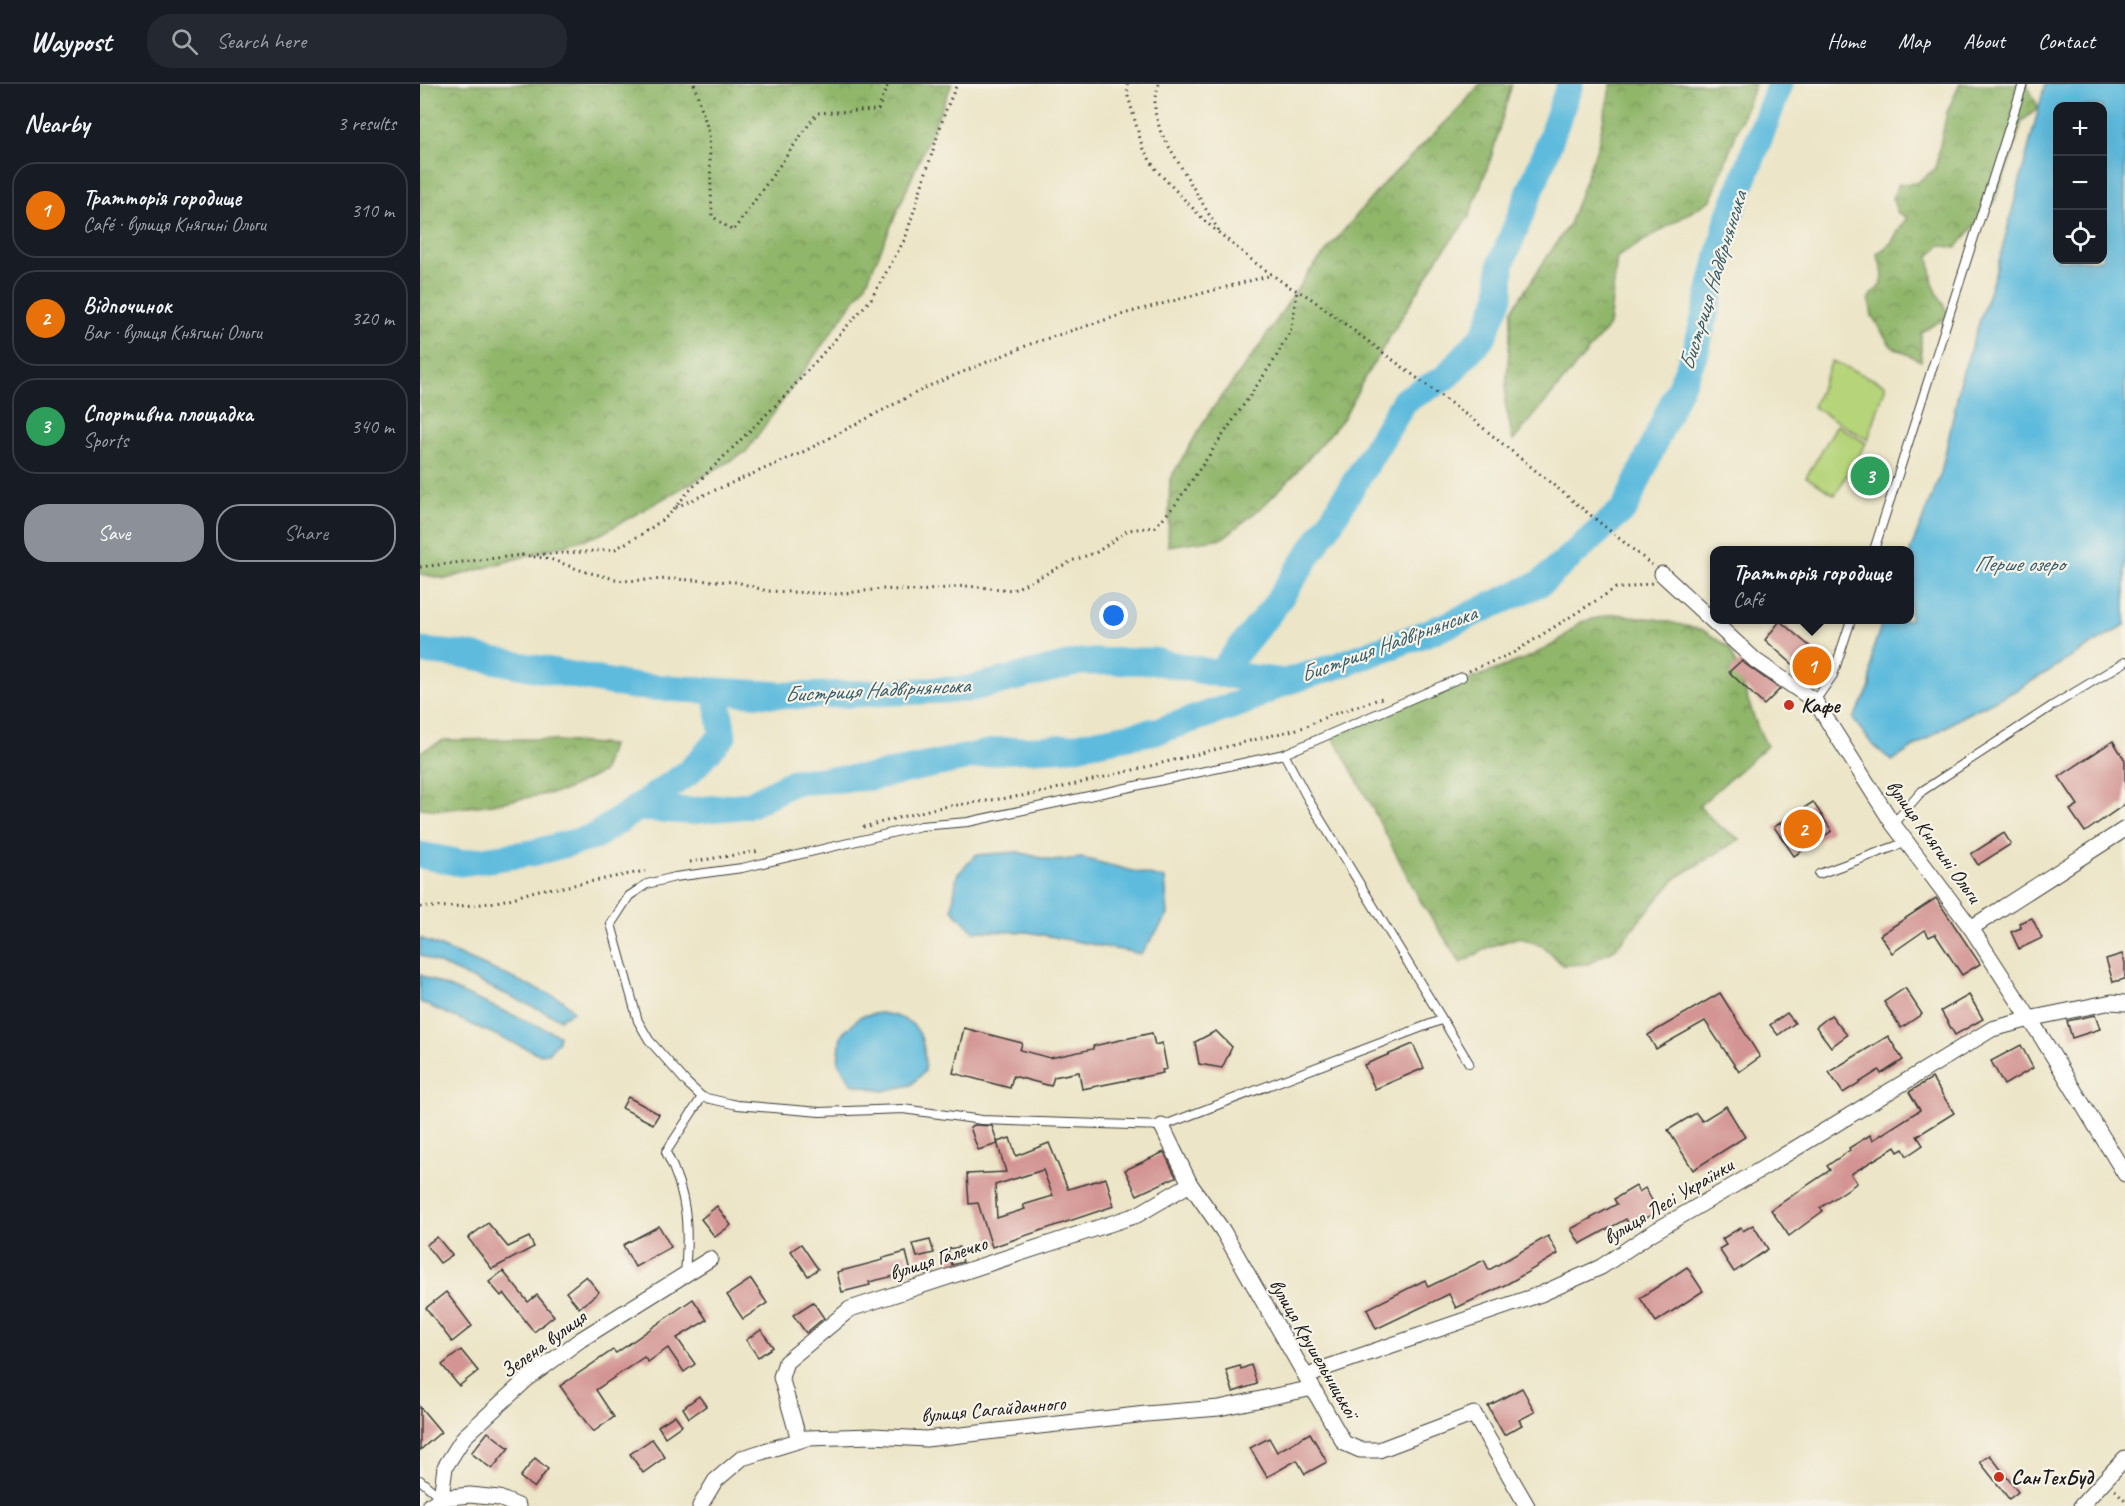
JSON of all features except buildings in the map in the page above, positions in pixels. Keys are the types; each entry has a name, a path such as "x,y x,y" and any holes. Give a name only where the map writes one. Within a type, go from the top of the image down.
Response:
{"street":[{"name":"вулиця Княгині Ольги","path":"1659,578 1710,622"},
{"name":"вулиця Княгині Ольги","path":"1713,624 1756,661 1815,701 1893,824 1971,928 2125,1174"},
{"path":"1971,928 2125,829"},
{"name":"вулиця Лесі Українки","path":"1310,1382 1328,1367 1541,1294 1601,1267 1650,1234 1992,1029 2112,1002 2125,1003"},
{"name":"вулиця Крушельницької","path":"1162,1126 1190,1184 1224,1232 1344,1443 1360,1450 1379,1450 1474,1414 1527,1506"},
{"name":"вулиця Галечко","path":"799,1440 781,1377 786,1362 850,1309 1137,1215 1190,1184"},
{"name":"Зелена вулиця","path":"435,1502 445,1467 464,1437 526,1380 580,1340 710,1259"},
{"name":"вулиця Сагайдачного","path":"700,1506 715,1481 742,1458 807,1438 873,1436 926,1438 1219,1408 1310,1382"},
{"path":"2081,1506 2125,1458"},
{"path":"435,1502 471,1496 499,1497 518,1506"}],"lane":[{"path":"1875,546 2024,84"},
{"path":"1815,701 1833,675 1850,624"},
{"path":"1893,824 1922,791 2052,706 2125,662"},
{"path":"1441,1020 1162,1126 982,1120 903,1108 820,1112 737,1105 702,1097 649,1040 638,1021 611,924 629,896 647,884 675,877 742,868 921,826 968,822 1284,754 1465,674"},
{"path":"1284,754 1308,799 1469,1063"},
{"path":"1819,874 1907,842"},
{"path":"685,1276 688,1241 684,1197 676,1171 666,1152 702,1097"},
{"path":"420,1480 435,1502"}],"path":[{"path":"694,84 709,133 712,216 733,231 817,113 878,110 888,84"},
{"path":"420,567 522,555 615,549 644,533 669,515 784,396 871,299 905,239 945,112 957,84"},
{"path":"1127,84 1128,96 1143,149 1157,171 1193,210 1254,262 1288,286 1309,297 1477,423 1659,578"},
{"path":"1159,84 1155,97 1155,112 1161,133 1221,234"},
{"path":"675,508 801,453 929,386 1033,343 1128,313 1273,275"},
{"path":"522,555 550,559 582,571 623,581 668,579 737,582 767,591 837,594 882,589 920,591 965,586 1013,590 1074,560 1097,552 1128,530 1155,527 1175,505 1275,358 1292,327 1297,290"},
{"path":"1465,674 1512,653 1616,588 1628,588 1659,578"},
{"path":"855,829 936,808 1035,794 1170,761 1305,727 1344,710 1383,698"},
{"path":"685,863 762,850"},
{"path":"420,907 470,906 512,898 545,888 558,888 646,871"},
{"path":"2110,1486 2125,1500"}],"green space":[{"path":"420,84 952,84 866,284 746,452 599,535 446,579 420,574"},
{"path":"1480,84 1512,84 1491,158 1469,217 1440,255 1365,377 1343,419 1294,475 1262,507 1223,538 1168,546 1170,479 1210,412 1256,351 1308,273 1384,183 1460,108"},
{"path":"1611,84 1755,84 1711,200 1617,257 1609,326 1513,441 1505,402 1512,310 1569,224 1598,145"},
{"path":"1960,84 2026,84 2039,108 2022,121 2011,158 1993,204 1956,248 1941,245 1929,256 1933,284 1949,316 1921,332 1921,361 1891,346 1872,316 1869,298 1879,287 1883,278 1877,254 1891,243 1907,217 1898,213 1892,198 1899,184 1916,183 1935,169 1947,112"},
{"path":"1832,361 1886,385 1868,440 1813,407"},
{"path":"1837,425 1866,443 1835,495 1806,477"},
{"path":"1868,460 1883,467 1872,493 1856,486"},
{"path":"1614,614 1656,619 1703,630 1730,648 1757,726 1767,746 1699,806 1719,826 1740,839 1676,878 1615,949 1588,964 1563,965 1542,946 1519,937 1489,947 1461,963 1421,902 1331,733 1529,657 1556,643 1581,622"},
{"path":"534,739 611,745 603,772 564,791 486,805 442,810 420,808 420,752 444,740"}],"water":[{"name":"Перше озеро","path":"2045,84 2125,84 2125,625 2017,690 1963,716 1892,761 1872,744 1853,719 1870,687 1873,649 1882,624 1914,624 1914,546 1912,546 1941,473 1962,375 1998,265"},
{"path":"1018,852 1053,861 1082,858 1165,879 1168,915 1141,954 1028,932 973,931 952,909 957,875 976,855"},
{"path":"420,938 563,1000 573,1011 560,1019 420,955"},
{"path":"420,975 559,1035 558,1041 548,1053 539,1054 420,1002"},
{"path":"880,1013 904,1019 918,1030 924,1047 925,1071 911,1085 883,1091 852,1084 838,1062 841,1035 861,1016"}],"waterway":[{"path":"1219,674 1273,608 1330,523 1405,400 1445,378 1484,335 1500,297 1501,264 1544,157 1570,84"},
{"name":"Бистриця Надвірнянська","path":"420,651 466,655 631,686 801,696 968,689 1080,662 1153,661 1219,674 1285,682 1337,666 1443,627 1541,583 1625,508 1696,351 1728,220 1780,84"},
{"path":"637,808 690,811 749,805 793,782 872,777 998,751 1071,747 1161,730 1241,703 1285,682"},
{"path":"420,855 461,863 532,853 594,837 688,773 723,736 716,691"}],"place":[{"name":"Спортивна площадка","path":"1870,476"},
{"name":"Тратторія городище","path":"1812,666"},
{"name":"Кафе","path":"1789,705"},
{"name":"Відпочинок","path":"1803,829"},
{"name":"СанТехБуд","path":"1999,1477"}]}
